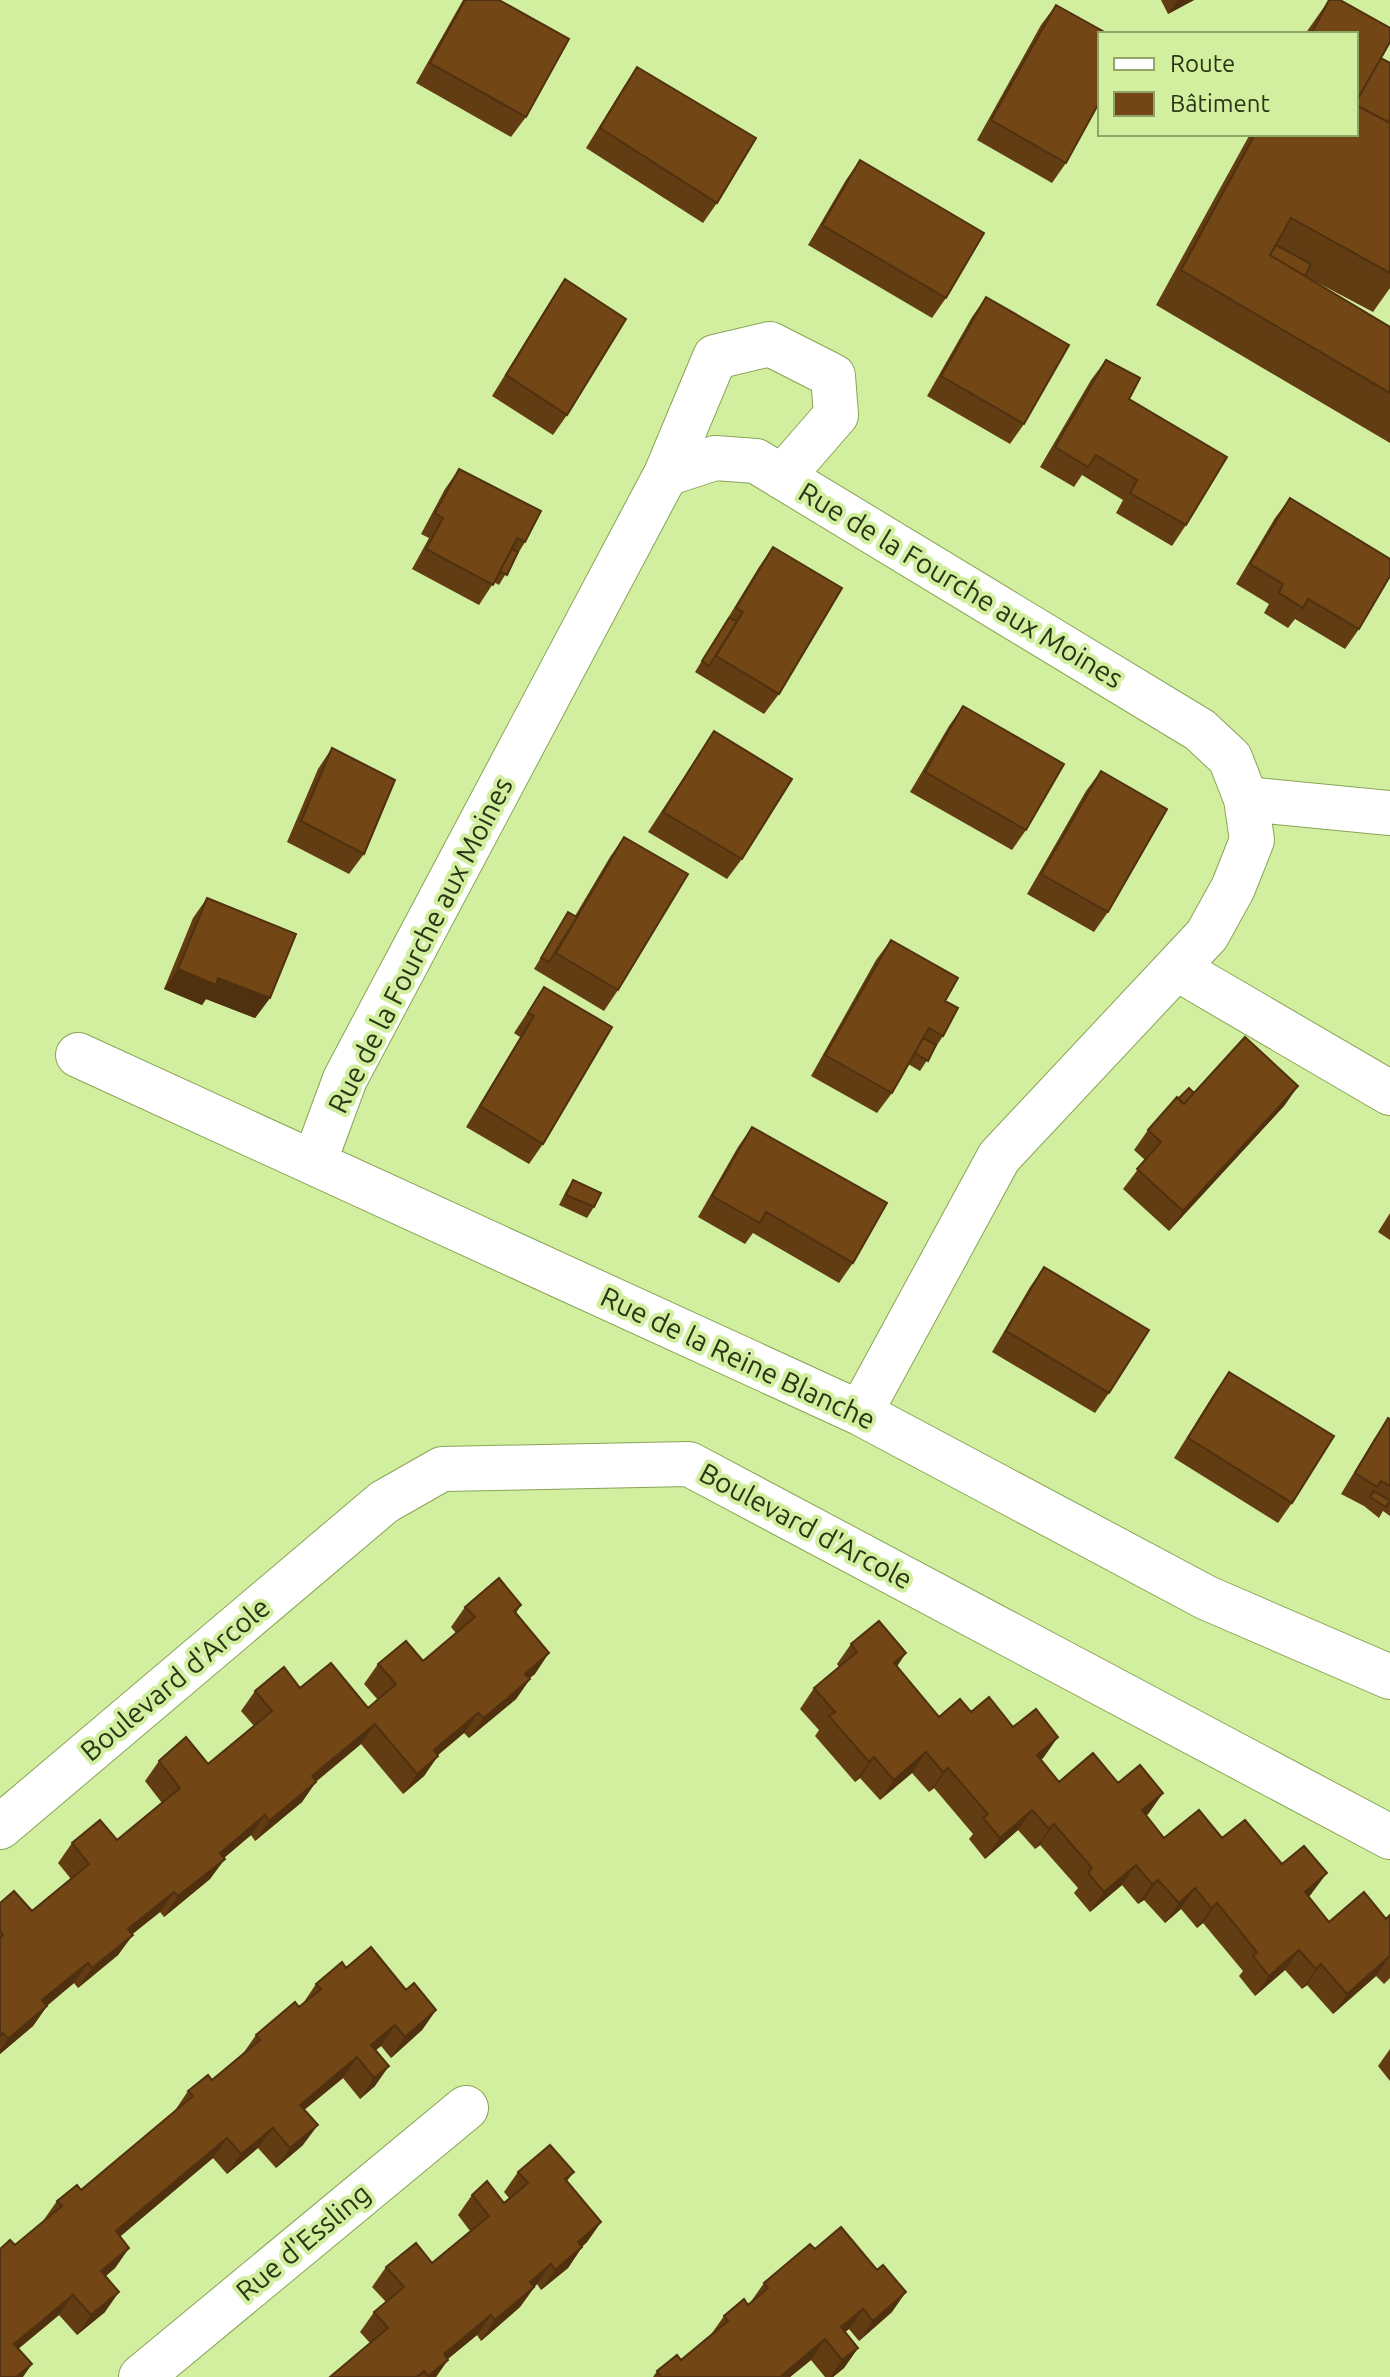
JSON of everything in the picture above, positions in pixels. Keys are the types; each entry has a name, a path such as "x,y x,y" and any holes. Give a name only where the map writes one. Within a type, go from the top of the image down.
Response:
{"street":[{"path":"666,474 715,357 770,344 833,376 836,415 782,477"},
{"name":"Rue de la Fourche aux Moines","path":"314,1163 345,1079 666,474 715,458 756,461 1200,730 1230,758 1246,799 1252,840 1233,888 1207,935 999,1157 860,1413"},
{"path":"1246,799 1390,813"},
{"path":"1176,968 1390,1093"},
{"name":"Rue de la Reine Blanche","path":"78,1055 860,1413 1207,1598 1390,1677"},
{"name":"Boulevard d'Arcole","path":"0,1827 384,1502 442,1469 689,1464 1390,1837"},
{"name":"Rue d'Essling","path":"141,2377 466,2108"}],"building":[{"path":"465,0 499,0 569,39 526,117 430,63"},
{"path":"1329,0 1340,0 1390,28 1390,42 1358,98 1358,32 1312,32"},
{"path":"1056,5 1104,32 1098,32 1098,105 1066,163 991,120"},
{"path":"1381,58 1390,63 1388,122 1358,106 1358,98"},
{"path":"637,67 756,138 717,203 600,128"},
{"path":"1358,106 1390,123 1390,273 1291,218 1270,255 1390,327 1390,393 1181,270 1254,136 1358,136"},
{"path":"860,160 984,233 946,298 822,225"},
{"path":"1276,245 1311,264 1305,276 1270,255"},
{"path":"565,279 626,319 567,415 506,375"},
{"path":"986,297 1069,345 1024,424 941,376"},
{"path":"1106,360 1140,378 1129,399 1227,457 1186,525 1130,493 1137,480 1096,455 1088,467 1055,447"},
{"path":"459,469 541,511 525,542 517,538 493,585 426,549 443,518 435,513"},
{"path":"1290,498 1390,559 1390,576 1359,629 1308,599 1303,608 1279,593 1283,584 1250,564"},
{"path":"773,547 842,588 779,694 716,656 743,612 736,608"},
{"path":"512,549 518,552 507,575 500,571"},
{"path":"729,618 737,621 709,666 702,661"},
{"path":"963,706 1064,764 1026,830 925,772"},
{"path":"714,731 792,779 742,859 663,812"},
{"path":"332,748 395,780 364,854 301,821"},
{"path":"1101,771 1167,809 1108,912 1041,874"},
{"path":"624,837 688,874 618,990 556,953"},
{"path":"207,898 296,934 270,998 218,978 216,985 178,969"},
{"path":"568,912 577,917 549,962 541,958"},
{"path":"891,940 958,978 945,1001 958,1008 943,1036 929,1028 892,1093 825,1055"},
{"path":"544,987 612,1027 543,1144 480,1106 534,1016 528,1013"},
{"path":"1245,1037 1298,1086 1183,1211 1137,1169 1161,1142 1148,1130 1177,1097 1184,1104"},
{"path":"923,1038 936,1045 928,1061 915,1053"},
{"path":"1189,1088 1194,1093 1184,1104 1178,1099"},
{"path":"752,1127 887,1203 853,1263 766,1212 760,1223 712,1196"},
{"path":"573,1180 601,1193 594,1207 566,1195"},
{"path":"1044,1267 1149,1330 1109,1393 1006,1331"},
{"path":"1229,1372 1334,1436 1292,1503 1188,1438"},
{"path":"1388,1418 1390,1486 1381,1481 1377,1487 1355,1473"},
{"path":"1374,1491 1390,1501 1386,1507 1370,1497"},
{"path":"499,1578 521,1605 514,1611 549,1653 525,1674 530,1679 484,1718 478,1713 434,1750 438,1756 417,1774 375,1724 312,1776 316,1782 269,1821 265,1815 220,1853 225,1859 178,1896 174,1892 128,1929 133,1935 92,1968 88,1963 42,2000 47,2006 8,2039 3,2033 0,2036 0,1938 3,1935 0,1931 0,1903 14,1891 32,1911 89,1864 72,1843 100,1820 117,1840 180,1788 159,1761 186,1737 208,1764 272,1711 255,1691 284,1667 300,1688 331,1663 368,1708 396,1684 378,1664 406,1641 423,1661 475,1617 465,1607"},
{"path":"879,1621 906,1653 894,1663 939,1717 960,1699 971,1712 989,1697 1013,1727 1036,1709 1058,1737 1037,1755 1059,1782 1093,1753 1118,1783 1140,1765 1163,1793 1142,1810 1164,1838 1199,1810 1222,1838 1245,1820 1282,1864 1304,1846 1327,1873 1305,1892 1329,1922 1364,1892 1386,1919 1390,1915 1390,1956 1347,1994 1321,1964 1316,1969 1299,1950 1269,1976 1253,1956 1257,1952 1217,1903 1211,1908 1195,1888 1179,1903 1158,1880 1152,1884 1136,1865 1104,1892 1088,1873 1092,1868 1054,1824 1049,1829 1032,1810 1000,1838 983,1818 988,1814 948,1768 943,1772 926,1752 894,1780 874,1757 869,1762 829,1716 835,1712 814,1688 857,1652 851,1644"},
{"path":"371,1947 406,1990 414,1983 436,2010 405,2037 395,2025 371,2045 389,2066 374,2078 357,2057 300,2105 318,2125 290,2148 273,2128 241,2154 227,2138 116,2231 129,2248 101,2271 119,2292 91,2315 73,2295 14,2344 32,2364 16,2377 0,2377 0,2249 10,2240 15,2245 62,2206 57,2201 77,2185 81,2190 193,2096 188,2091 208,2075 212,2080 260,2040 256,2035 295,2002 299,2007 321,1989 316,1984 342,1962 346,1968"},
{"path":"550,2145 574,2172 565,2179 601,2222 578,2242 582,2247 555,2270 551,2264 530,2282 534,2287 495,2320 491,2315 444,2354 448,2360 428,2376 424,2371 417,2377 330,2377 388,2328 374,2312 404,2287 386,2267 416,2243 432,2263 489,2216 472,2195 487,2181 504,2203 528,2183 518,2172"},
{"path":"841,2227 877,2270 883,2265 906,2292 873,2321 863,2309 841,2327 858,2348 842,2360 825,2339 780,2377 661,2377 657,2371 677,2355 681,2360 728,2321 724,2316 744,2299 748,2305 768,2288 764,2283 810,2244 815,2249"}]}
